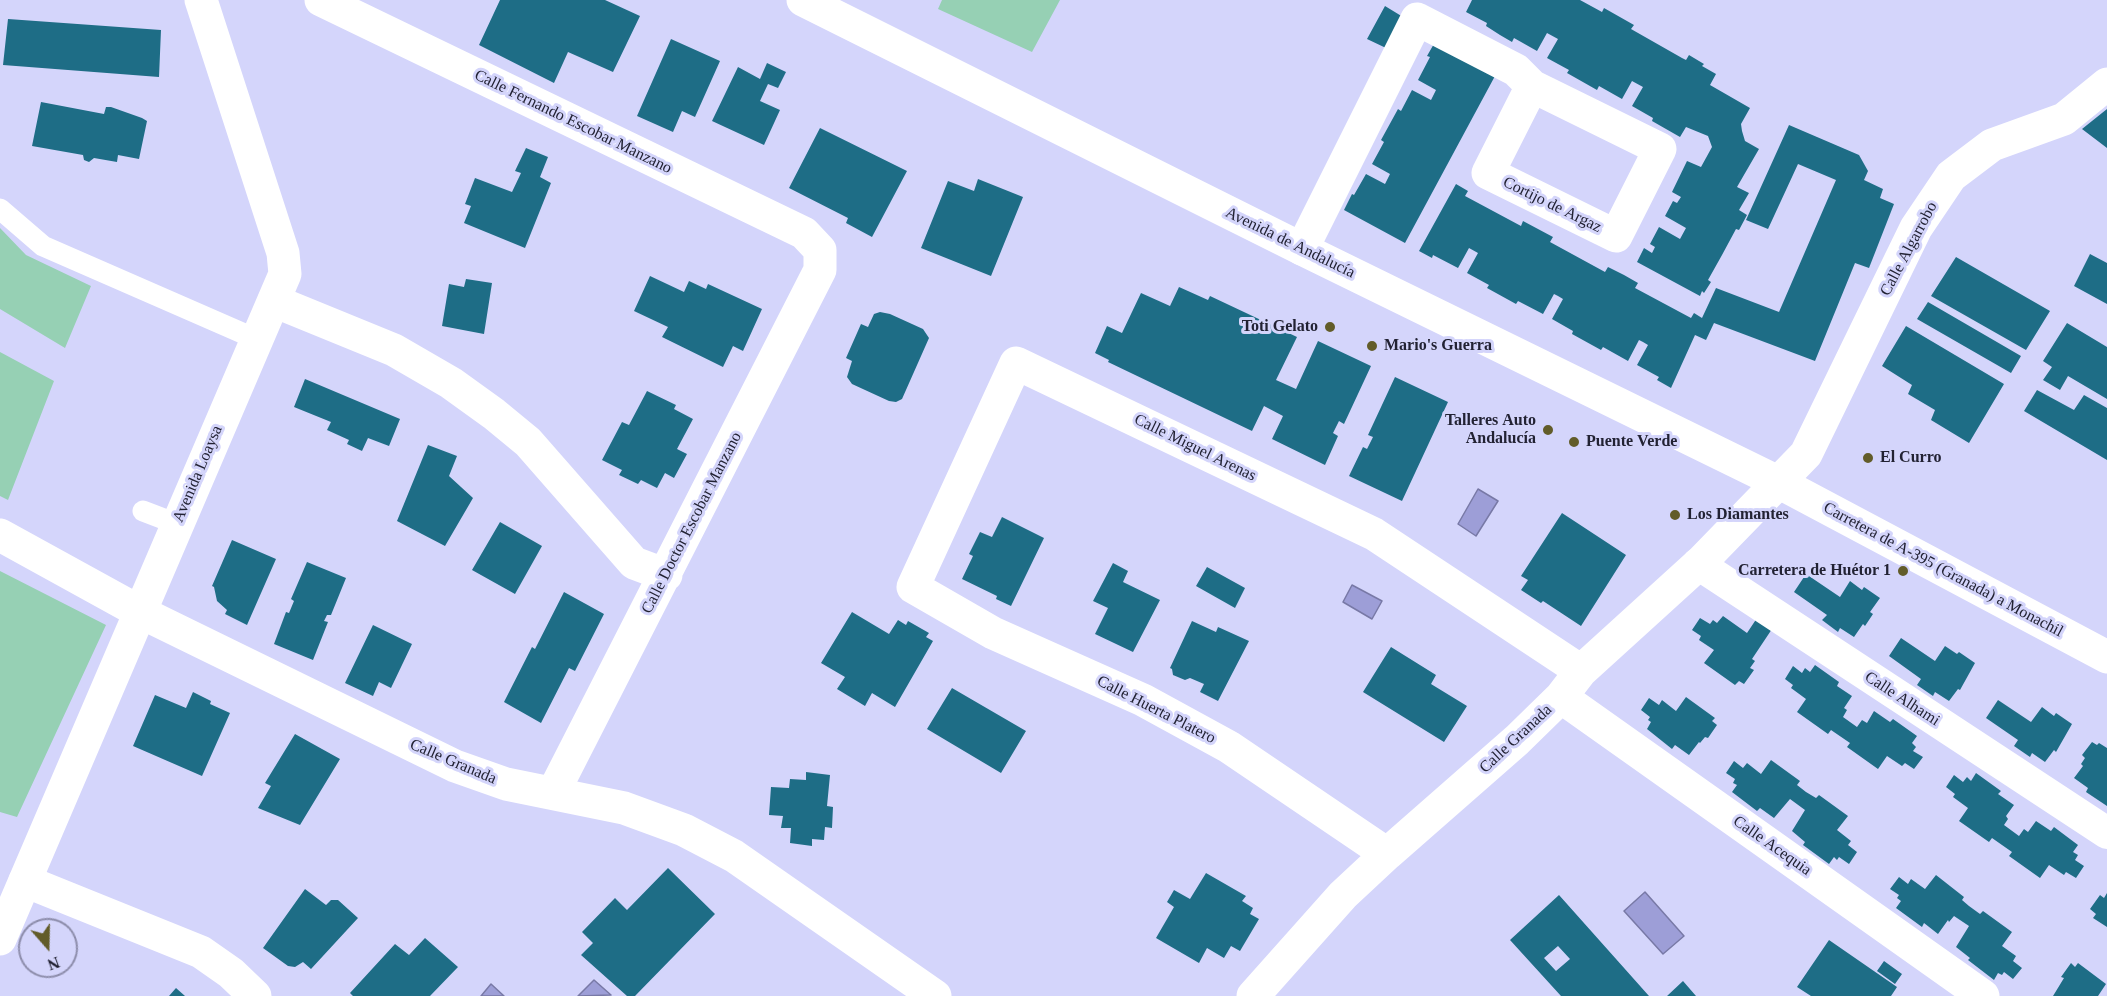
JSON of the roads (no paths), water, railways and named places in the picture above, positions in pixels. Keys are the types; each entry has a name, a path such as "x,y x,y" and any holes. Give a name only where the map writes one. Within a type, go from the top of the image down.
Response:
{"street":[{"name":"Avenida Loaysa","path":"0,939 285,274 283,253 201,0"},
{"name":"Calle Fernando Escobar Manzano","path":"321,0 804,234 820,250"},
{"name":"Avenida de Andalucía","path":"803,0 1302,249 1779,483"},
{"name":"Cortijo de Argaz","path":"1302,249 1417,19 1516,70 1532,86 1660,149 1616,236 1488,173 1532,86"},
{"name":"Calle Algarrobo","path":"1779,483 1806,454 1916,228 1951,176 1992,146 2064,119 2107,84"},
{"name":"Calle Doctor Escobar Manzano","path":"553,793 820,270 820,250"},
{"path":"274,301 394,350 451,383 528,442 634,563 666,575"},
{"name":"Calle Miguel Arenas","path":"913,587 1016,363 1374,534 1581,671"},
{"name":"Calle Granada","path":"1253,996 1343,896 1387,854 1517,740 1561,697 1581,671 1698,564 1779,483"},
{"name":"Carretera de A-395 (Granada) a Monachil","path":"1779,483 2107,657"},
{"name":"Calle Granada","path":"0,535 140,612 455,766 506,784 624,808 684,830 734,856 935,996"},
{"name":"Calle Alhami","path":"1698,564 2107,832"},
{"name":"Calle Huerta Platero","path":"913,587 993,633 1143,700 1229,747 1387,854"},
{"name":"Calle Acequia","path":"1561,697 1983,996"},
{"path":"25,881 201,952 231,973 255,996"}],"lane":[{"path":"0,209 43,246 256,339"},
{"path":"143,511 177,524"}],"water":[{"path":"1478,489 1498,501 1476,536 1458,524"},
{"path":"1352,585 1382,601 1372,619 1343,602"},
{"path":"1645,892 1684,936 1663,954 1624,911"},
{"path":"594,980 611,995 578,996"},
{"path":"491,984 504,996 481,996"}],"place":[{"name":"Toti Gelato","path":"1330,327"},
{"name":"Mario's Guerra","path":"1372,346"},
{"name":"Talleres Auto Andalucía","path":"1548,430"},
{"name":"Puente Verde","path":"1574,442"},
{"name":"El Curro","path":"1868,458"},
{"name":"Los Diamantes","path":"1675,515"},
{"name":"Carretera de Huétor 1","path":"1903,571"}]}
